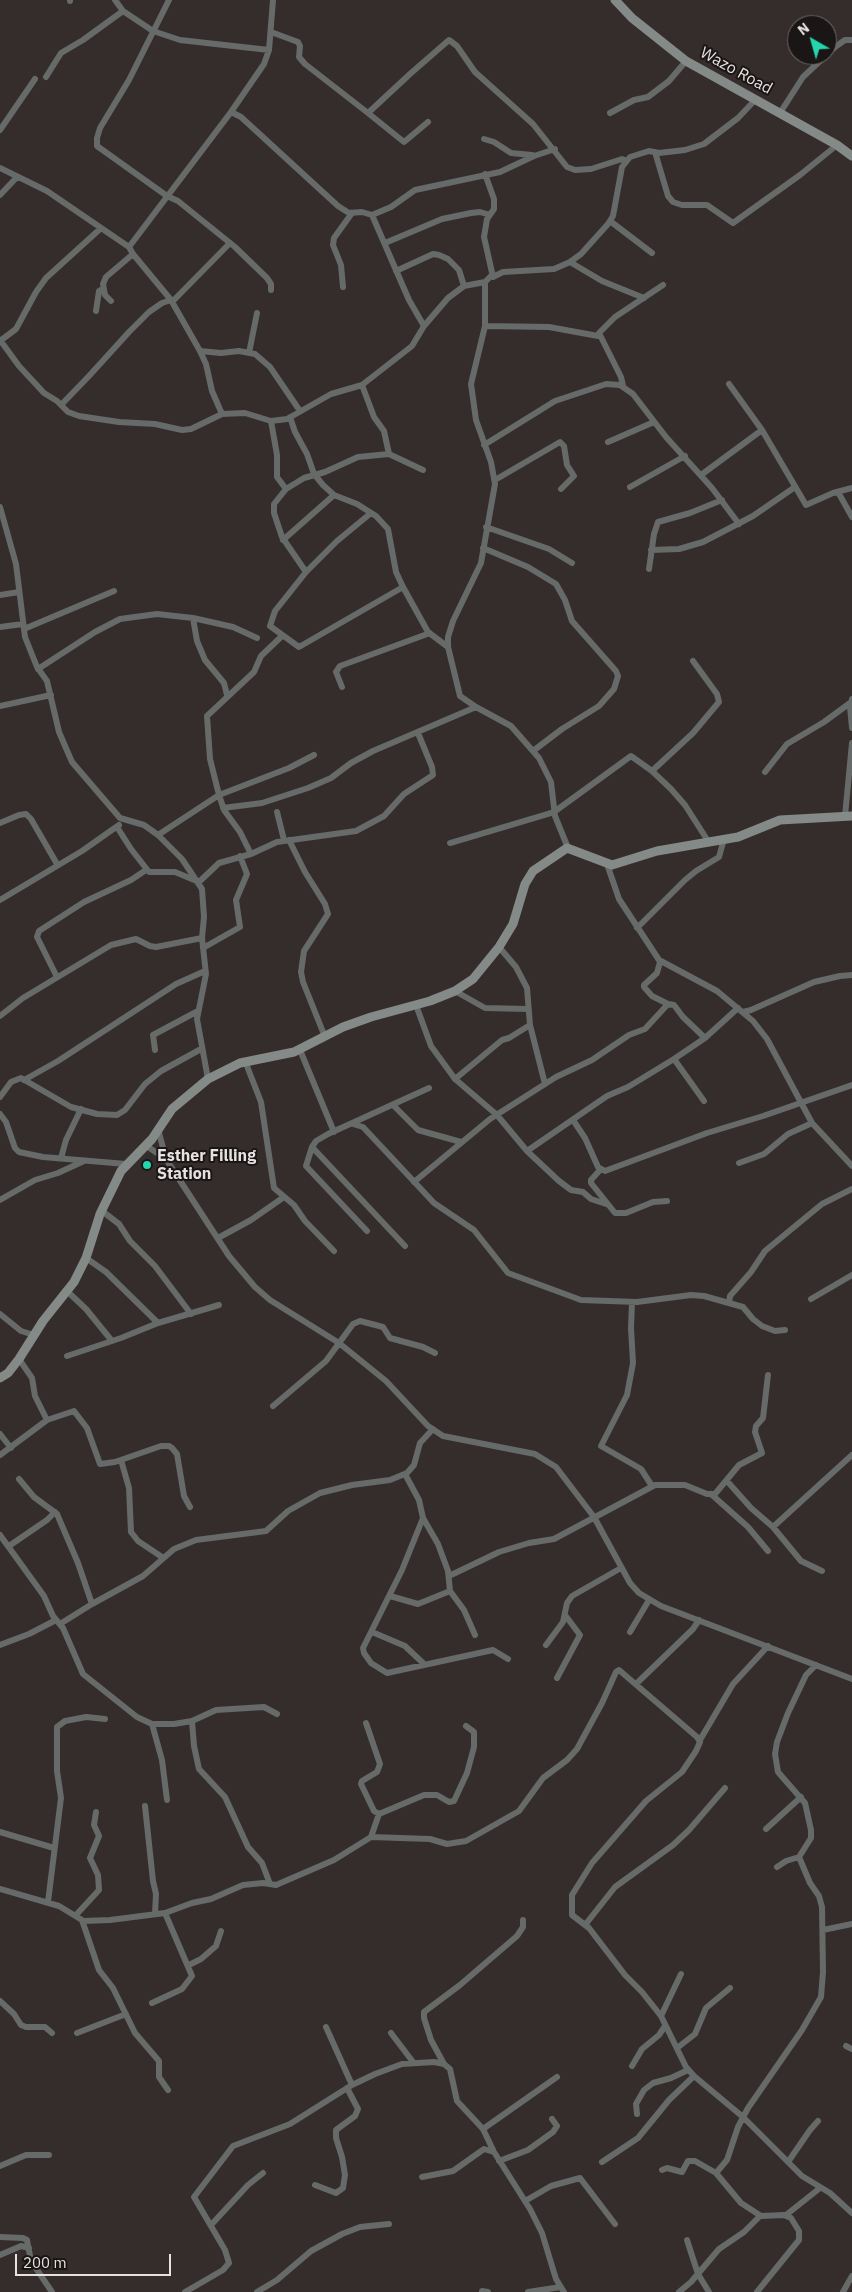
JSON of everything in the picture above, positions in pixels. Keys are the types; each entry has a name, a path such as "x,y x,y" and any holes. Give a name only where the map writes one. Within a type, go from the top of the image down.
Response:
{"street":[{"path":"114,0 123,11 153,31 194,43 269,50"},
{"path":"169,0 129,80 100,128 97,146 167,196 178,201 250,259 267,278 271,284 271,290"},
{"path":"129,247 231,112 264,64 269,50 273,0"},
{"name":"Wazo Road","path":"615,0 632,18 686,61 837,145 852,156"},
{"path":"46,77 61,53 80,42 123,11"},
{"path":"271,32 298,42 299,57 305,64 404,142 428,122"},
{"path":"780,113 803,77 835,47 845,40 852,40"},
{"path":"368,114 423,62 446,42 451,41 475,72 533,124 568,166 575,170 591,169 649,151 685,150 704,144 738,118 756,99"},
{"path":"610,113 634,100 648,97 669,81 686,61"},
{"path":"0,130 35,79"},
{"path":"231,112 247,123 338,206 349,213 362,212 372,215 391,207 415,190 507,169 534,156 555,150"},
{"path":"484,138 511,153 534,156"},
{"path":"655,152 668,196 673,202 682,205 707,205 733,223 800,175 837,145"},
{"path":"100,229 46,278 36,292 16,329 0,340 44,393 61,404 68,412 97,420 156,424 182,430 222,414 245,413 271,421 290,417 331,394 362,385 412,346 424,326 448,298 464,286 485,282 491,276 493,277 503,272 554,269 570,262 581,254 613,216 625,160"},
{"path":"0,168 47,192 129,247 172,301 200,350 206,364 212,391 222,414"},
{"path":"484,174 494,199 494,209 487,219 484,237 493,277"},
{"path":"0,195 17,177"},
{"path":"385,243 442,219 480,212 490,215"},
{"path":"343,287 341,265 333,244 334,238 352,213"},
{"path":"372,215 396,271 424,326"},
{"path":"610,221 652,252"},
{"path":"61,404 149,312 162,303 172,301 230,243"},
{"path":"111,301 105,295 103,289 106,277 133,254"},
{"path":"396,271 433,254 440,255 448,259 459,270 464,286"},
{"path":"570,262 602,281 644,298"},
{"path":"485,282 486,326 471,384 476,420 495,480 481,563 452,621 448,637 448,647 459,694 476,707 511,726 533,750 551,782 554,812 568,848 607,864 620,863 658,851 744,835 780,820 849,816 852,743"},
{"path":"598,336 615,317 663,285"},
{"path":"96,311 99,292 103,289"},
{"path":"249,353 257,312"},
{"path":"486,326 549,327 598,336"},
{"path":"598,336 621,377 623,386"},
{"path":"200,350 255,354 270,366 300,411"},
{"path":"484,445 555,401 606,384 623,386 701,475 739,524"},
{"path":"729,384 762,430 806,505 852,488"},
{"path":"362,385 374,417 384,431 389,454"},
{"path":"290,417 295,432 308,454 314,474 334,495 357,504 382,521 388,531 396,572 403,587 430,633 448,647"},
{"path":"271,421 278,455 277,477 286,489"},
{"path":"608,442 654,422"},
{"path":"701,475 762,430"},
{"path":"495,480 560,442 564,446 567,465 574,476 561,489"},
{"path":"306,572 283,540 277,524 274,504 286,489 314,474 325,472 358,457 389,454 424,470"},
{"path":"630,487 685,456"},
{"path":"651,550 679,549 695,545 739,524 795,487"},
{"path":"838,492 852,517"},
{"path":"283,540 334,495"},
{"path":"649,568 658,522 690,513 722,500"},
{"path":"0,507 16,564 25,638 38,669 47,681 59,732 72,762 115,814 124,820 144,825 158,834 182,859 199,882 204,900 202,938 205,971 197,1022 208,1079"},
{"path":"371,513 337,541 306,572 271,619 270,626 299,647 403,587"},
{"path":"486,527 549,549 572,563"},
{"path":"483,548 528,567 556,584 565,600 572,621 616,671 618,676 617,684 607,699 533,750"},
{"path":"0,627 24,627 114,591"},
{"path":"0,595 18,592"},
{"path":"38,669 95,632 120,619 157,614 193,618 233,627 257,638"},
{"path":"193,618 197,641 204,660 224,683 227,695"},
{"path":"342,688 336,672 340,666 430,633"},
{"path":"251,854 240,832 224,808 219,795 210,759 206,719 211,710 254,672 261,656 282,636"},
{"path":"652,771 693,733 719,702 718,694 693,661"},
{"path":"0,706 51,695"},
{"path":"851,701 852,728"},
{"path":"765,772 787,744 824,722 851,701"},
{"path":"224,808 262,802 308,788 331,778 362,757 476,707"},
{"path":"199,882 220,863 251,854 286,840 356,831 387,814 404,794 433,775 432,767 418,733"},
{"path":"158,834 219,795 289,768 314,755"},
{"path":"450,843 554,812 629,757 637,758 685,805 708,841"},
{"path":"277,812 286,840 325,904 328,914 304,951 301,972 303,982 325,1037"},
{"path":"0,823 26,814 31,819 57,864"},
{"path":"0,900 57,864 82,851 124,820"},
{"path":"117,827 146,870 156,874 177,873 199,882"},
{"path":"637,928 684,880 719,857 724,839"},
{"path":"0,1378 8,1373 34,1335 68,1292 86,1258 102,1211 116,1180 126,1164 145,1145 172,1109 208,1079 245,1061 300,1050 339,1028 455,991 473,979 499,947 512,924 522,892 530,875 568,848"},
{"path":"203,948 240,926 236,900 247,874 240,856"},
{"path":"607,864 619,899 660,962 717,991 741,1010 767,1038 812,1123 852,1166"},
{"path":"57,977 37,937 39,930 84,902 123,884 146,870"},
{"path":"0,1016 57,977 106,947 137,939 147,945 156,947 202,938"},
{"path":"499,947 516,967 526,984 530,1025 545,1084"},
{"path":"660,962 657,973 644,987 650,994 675,1006 683,1017 705,1038"},
{"path":"24,1080 58,1061 176,984 205,971"},
{"path":"528,1151 607,1096 628,1087 674,1059 741,1010 814,982 852,975"},
{"path":"455,991 485,1008 527,1009"},
{"path":"414,1182 497,1114 545,1084 592,1060 629,1036 645,1029 668,1004"},
{"path":"416,1005 431,1046 455,1079 497,1114 528,1151 571,1190 583,1192 591,1199 606,1204"},
{"path":"155,1050 153,1035 198,1011"},
{"path":"455,1079 502,1040 509,1038 530,1025"},
{"path":"0,1097 12,1082 20,1078 55,1099 81,1109 108,1116 117,1115 125,1110 145,1084 161,1071 201,1049"},
{"path":"300,1050 334,1132"},
{"path":"674,1059 704,1101"},
{"path":"245,1061 261,1102 272,1182 276,1191 294,1205 305,1221 334,1251"},
{"path":"600,1170 605,1171 620,1167 707,1133 852,1086"},
{"path":"367,1231 306,1166 312,1147 316,1141 429,1088"},
{"path":"393,1106 418,1130 461,1142"},
{"path":"60,1158 66,1140 81,1109"},
{"path":"0,1114 6,1122 17,1150 43,1157 126,1164"},
{"path":"573,1120 585,1138 600,1170"},
{"path":"739,1163 764,1154 788,1134 812,1123"},
{"path":"353,1124 363,1127 444,1211 474,1230 508,1274 581,1300 632,1302 698,1295 743,1307 762,1326 775,1331 785,1330"},
{"path":"158,1128 166,1160 232,1260 263,1295 339,1343 386,1382 422,1421 443,1436 535,1454 547,1460 564,1476 594,1517 634,1589 649,1600 660,1606 791,1654 852,1679"},
{"path":"145,1145 166,1160"},
{"path":"312,1147 405,1246"},
{"path":"0,1200 35,1180 58,1173 87,1160"},
{"path":"600,1170 590,1182 615,1213 621,1214 653,1202 667,1201"},
{"path":"729,1303 729,1297 751,1272 765,1251 822,1204 852,1189"},
{"path":"218,1238 251,1220 284,1197"},
{"path":"102,1211 119,1224 130,1240 155,1266 192,1314"},
{"path":"86,1258 106,1272 158,1323"},
{"path":"811,1298 852,1275"},
{"path":"68,1292 86,1309 112,1341"},
{"path":"632,1302 633,1363 627,1395 601,1446 641,1469 652,1486"},
{"path":"67,1356 158,1323 219,1305"},
{"path":"0,1314 21,1331 34,1335"},
{"path":"274,1406 326,1361 354,1323 364,1320 383,1327 390,1338 423,1347 435,1353"},
{"path":"19,1359 32,1378 36,1396 47,1420"},
{"path":"711,1494 719,1491 738,1465 762,1453 755,1432 756,1426 763,1418 768,1375"},
{"path":"0,1455 47,1420 75,1412 92,1438 98,1462 102,1464 121,1460 161,1446 169,1446 177,1454 182,1489 190,1508"},
{"path":"0,1644 58,1622 92,1604 143,1576 162,1557 192,1541 266,1531 285,1513 320,1493 352,1485 390,1480 405,1474 414,1466 420,1444 432,1429"},
{"path":"0,1434 11,1448"},
{"path":"773,1527 852,1455"},
{"path":"121,1460 129,1488 131,1532 138,1541 162,1557"},
{"path":"405,1474 419,1500 423,1518 438,1544 449,1576 450,1591 464,1610 475,1635"},
{"path":"19,1479 34,1496 55,1512 72,1548 92,1604"},
{"path":"727,1481 751,1508 773,1527 801,1560 822,1571"},
{"path":"449,1576 499,1552 529,1543 550,1541 652,1486 670,1484 686,1485 711,1494 748,1527 768,1551"},
{"path":"9,1546 47,1520 55,1512"},
{"path":"423,1518 416,1539 363,1651 367,1659 384,1672 398,1671 493,1650 508,1659"},
{"path":"0,1535 44,1596 85,1676 137,1717 152,1724 174,1724 192,1721 216,1710 264,1707 276,1714"},
{"path":"546,1645 565,1615 567,1603 572,1596 621,1568"},
{"path":"390,1596 418,1604 450,1591"},
{"path":"630,1632 649,1600"},
{"path":"557,1678 580,1634 565,1615"},
{"path":"636,1684 693,1629 699,1620"},
{"path":"372,1632 406,1646 424,1664"},
{"path":"768,1646 733,1684 700,1740 696,1752 682,1772 646,1801 592,1863 572,1896 572,1915 585,1924 661,2016 688,2070 743,2117 806,2180 830,2193 852,2213"},
{"path":"776,1867 786,1861 800,1857 812,1838 805,1803 778,1772 775,1748 790,1707 808,1672 816,1665"},
{"path":"83,1921 110,1920 165,1913 192,1903 211,1899 243,1886 256,1883 285,1882 325,1864 371,1837 430,1839 447,1844 466,1841 519,1811 543,1778 567,1760 577,1749 617,1670 636,1684 700,1740"},
{"path":"48,1902 61,1798 56,1771 57,1727 65,1721 86,1717 105,1719"},
{"path":"192,1721 194,1746 199,1769 225,1797 244,1840 262,1863 270,1884"},
{"path":"366,1723 380,1764 377,1772 362,1781 361,1784 374,1811 379,1814"},
{"path":"152,1724 162,1760 167,1800"},
{"path":"371,1837 379,1814 424,1795 436,1795 449,1802 454,1801 466,1773 474,1747 474,1732 466,1726"},
{"path":"585,1924 615,1887 689,1830 725,1788"},
{"path":"766,1829 801,1797"},
{"path":"145,1806 152,1881 156,1894 155,1914"},
{"path":"76,1915 99,1890 98,1876 90,1858 99,1836 94,1823 96,1812"},
{"path":"0,1832 54,1848"},
{"path":"716,2173 727,2160 743,2117 817,2007 822,1986 822,1906 819,1896 810,1883 800,1857"},
{"path":"0,1889 48,1902 76,1915 83,1921 99,1970 113,1988 142,2043 158,2061 159,2077 168,2090"},
{"path":"152,2003 186,1986 192,1976 165,1913"},
{"path":"523,1920 522,1927 517,1936 460,1985 424,2012 424,2018 431,2040 452,2075 457,2100 484,2129 494,2152 525,2201 542,2233 556,2279 562,2290 528,2292"},
{"path":"823,1930 852,1924"},
{"path":"189,1966 201,1959 216,1946 220,1931"},
{"path":"661,2016 681,1974"},
{"path":"677,2048 695,2034 706,2008 730,1988"},
{"path":"0,2001 14,2014 21,2025 26,2027 45,2027 52,2033"},
{"path":"77,2033 126,2014"},
{"path":"632,2066 642,2049 660,2034 665,2026"},
{"path":"315,2185 336,2193 343,2188 345,2175 336,2138 336,2130 354,2116 358,2109 326,2027"},
{"path":"391,2033 413,2062"},
{"path":"185,2292 223,2270 229,2263 225,2250 194,2196 234,2146 290,2124 350,2086 390,2067 413,2062 444,2064"},
{"path":"638,2114 636,2104 644,2090 653,2083 671,2078 688,2070"},
{"path":"602,2162 638,2138 665,2104 694,2076"},
{"path":"484,2129 558,2077"},
{"path":"500,2161 528,2150 553,2132 558,2126 552,2119"},
{"path":"788,2162 818,2121"},
{"path":"422,2177 453,2171 484,2149 494,2152"},
{"path":"0,2166 26,2155 49,2155"},
{"path":"662,2170 667,2168 682,2172 690,2160 716,2173 741,2203 760,2216 786,2215 820,2188"},
{"path":"211,2225 248,2185 263,2173"},
{"path":"525,2201 551,2186 580,2178 615,2224"},
{"path":"757,2292 799,2240 799,2231 796,2224 786,2215"},
{"path":"679,2292 689,2285 719,2249 744,2232 760,2216"},
{"path":"257,2292 277,2280 311,2252 342,2234 360,2227 389,2224"},
{"path":"0,2237 26,2238 31,2261 52,2292"},
{"path":"687,2240 698,2274 709,2292"},
{"path":"0,2255 21,2246 29,2248"},
{"path":"842,2292 852,2276"}],"place":[{"name":"Esther Filling Station","path":"147,1165"}]}
